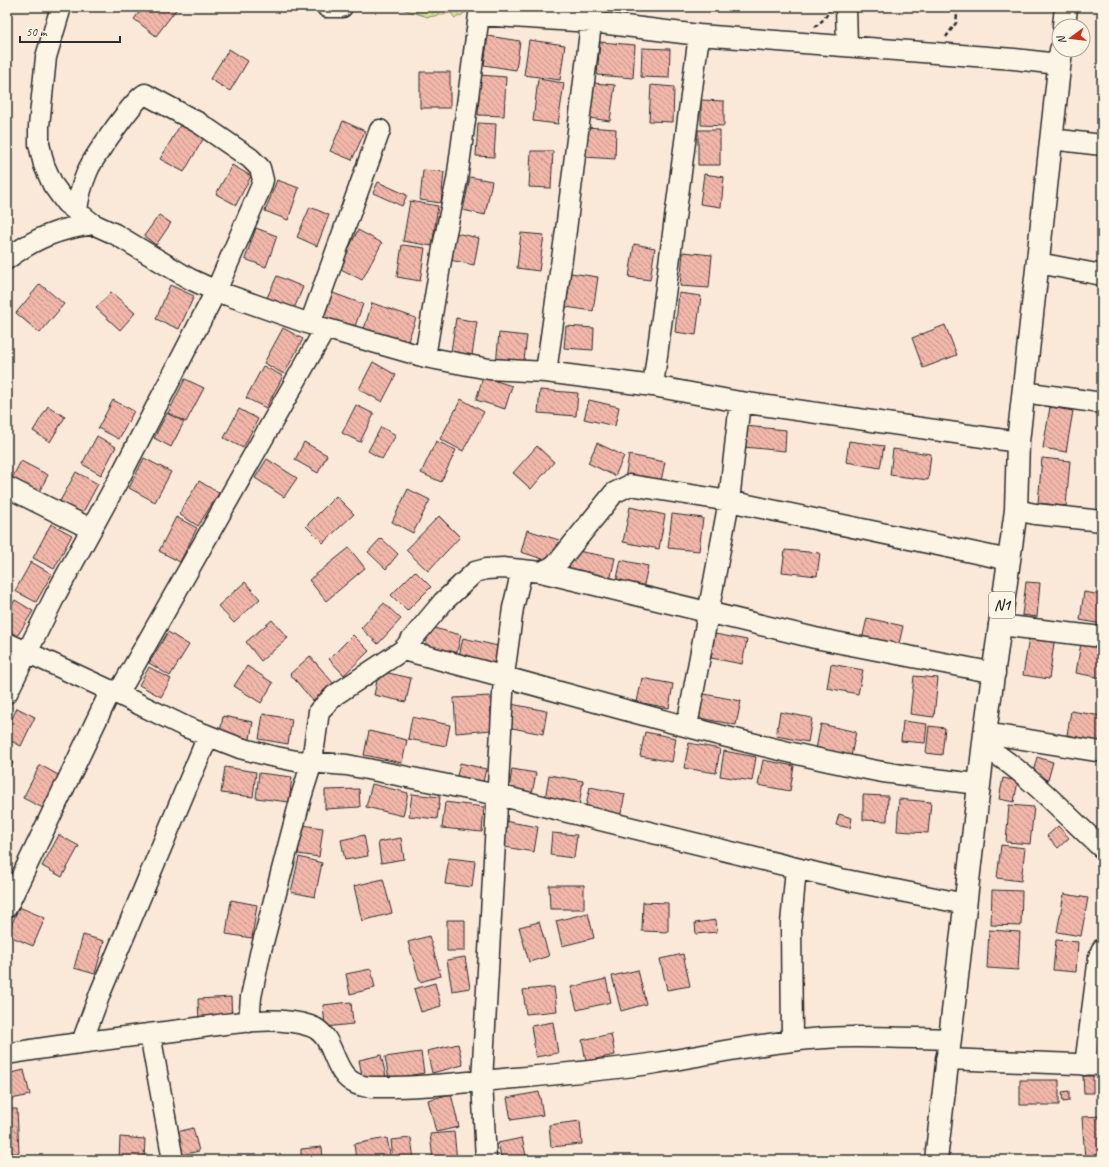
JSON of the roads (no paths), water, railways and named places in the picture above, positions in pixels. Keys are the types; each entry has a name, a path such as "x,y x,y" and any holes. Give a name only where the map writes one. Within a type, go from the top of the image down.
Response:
{"main road":[{"path":"1065,18 1066,7"},
{"name":"N1","path":"936,1160 979,784 995,673 999,625 1016,510 1018,442 1060,58"}],"street":[{"path":"61,7 46,58 38,126 39,144 44,165 54,185 66,202 93,224 115,234 190,279 216,291 318,326 425,358 489,368 546,372 653,386 740,402 1018,442"},
{"path":"327,7 342,7"},
{"path":"846,7 847,45"},
{"path":"425,358 444,242 457,180 480,11 593,15 699,35 936,52 1051,57"},
{"path":"546,372 593,15"},
{"path":"653,386 699,35"},
{"path":"7,693 216,291 263,180 260,168 250,158 199,123 145,94 142,95 130,107 89,169 78,201 77,212"},
{"path":"7,907 114,692 318,326 380,130"},
{"path":"1052,139 1102,145"},
{"path":"7,259 34,242 59,230 93,224"},
{"path":"1038,263 1102,275"},
{"path":"1023,392 1102,403"},
{"path":"687,726 729,501 740,402"},
{"path":"532,571 552,567 560,560 614,493 621,488 630,485 729,501 1009,560"},
{"path":"7,486 91,529"},
{"path":"1016,510 1035,514 1102,521"},
{"path":"249,1022 251,997 260,954 312,762 318,711 335,695 403,650 443,602 475,572 486,569 532,571 708,611 746,622 815,638 995,673"},
{"path":"486,1160 482,1081 504,675 513,608 532,571"},
{"path":"999,625 1102,637"},
{"path":"7,643 114,692 186,728 271,756 347,765 498,794 796,868 965,904"},
{"path":"403,650 504,675 687,726 879,771 979,784"},
{"path":"82,1042 101,991 208,736"},
{"path":"985,740 1102,752"},
{"path":"985,740 1040,789 1102,848"},
{"path":"792,1040 791,924 796,868"},
{"path":"7,1054 82,1042 249,1022 282,1022 310,1026 321,1032 344,1076 352,1082 368,1087 482,1081 653,1064 792,1040 840,1038 1094,1065 1099,957 1102,949"},
{"path":"150,1034 173,1160"}]}
